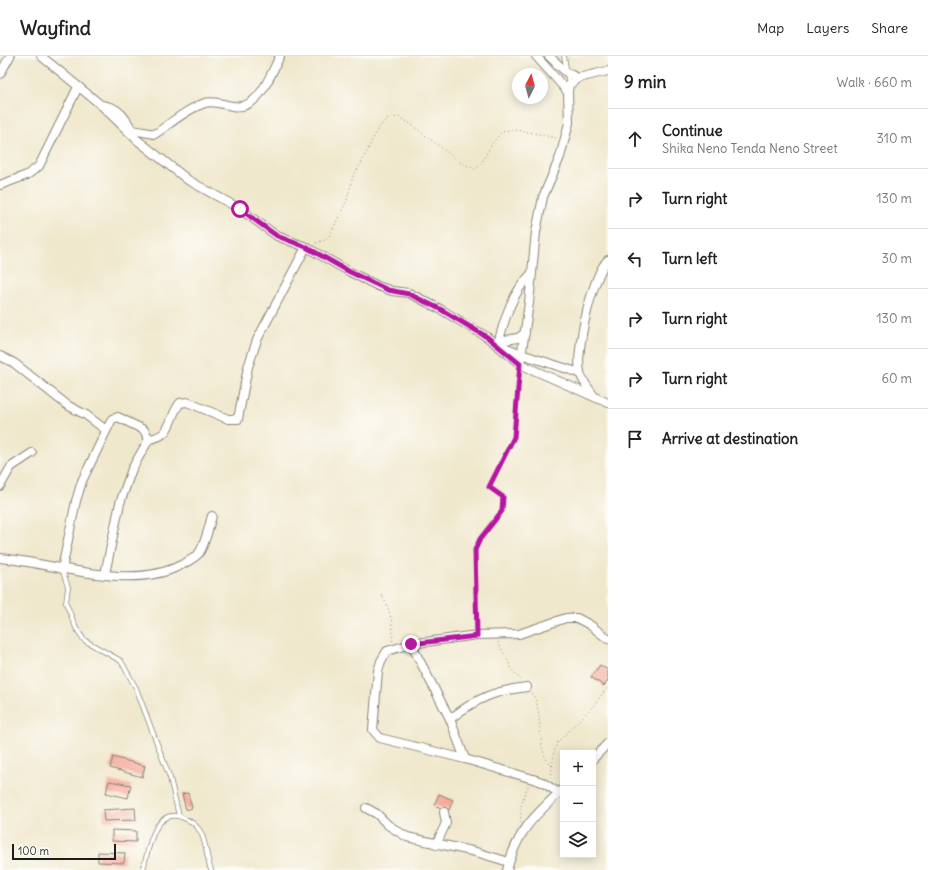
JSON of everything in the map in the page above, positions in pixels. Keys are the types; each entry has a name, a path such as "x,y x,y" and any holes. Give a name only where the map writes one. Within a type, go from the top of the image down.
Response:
{"street":[{"path":"0,74 10,56"},
{"path":"41,56 101,105 136,139 188,180 240,209 277,236 306,247 378,286 392,291 409,294 440,309 521,354 580,373"},
{"path":"132,130 155,134 190,110 207,102 234,107 245,106 259,95 280,56"},
{"path":"520,364 525,333 536,232 543,197 560,157 569,123 568,89 536,56"},
{"path":"549,56 566,72 578,78"},
{"path":"568,89 578,78 608,71"},
{"path":"0,185 27,175 39,166 78,87"},
{"path":"101,105 114,108 122,114 136,139"},
{"path":"105,574 120,503 132,469 149,439 161,436 166,431 180,402 187,402 228,419 238,419 248,367 257,340 306,247"},
{"path":"594,396 580,373 582,329 600,270 608,260"},
{"path":"497,342 509,305 522,282 532,273"},
{"path":"497,342 518,338 525,333"},
{"path":"497,342 520,364 608,403"},
{"path":"0,356 14,363 67,405 86,415 106,430"},
{"path":"62,569 76,501 82,481 112,418 118,416 144,430 149,439"},
{"path":"0,486 11,467 32,454"},
{"path":"0,558 62,569 105,574 133,576 160,574 190,561 199,553 212,516"},
{"path":"560,791 533,778 380,738 373,730 374,708 380,661 387,651 411,644 477,636 519,634 566,618 577,618 590,625 608,639"},
{"path":"411,644 450,718 465,759"},
{"path":"450,718 487,695 501,690 527,687"},
{"path":"596,757 608,743"},
{"path":"366,808 377,814 388,825 407,837 436,845 476,852 508,866 523,830 528,822 560,792"},
{"path":"436,845 446,823 444,812"}],"lane":[{"path":"564,56 568,89"},
{"path":"62,569 68,587 66,603 76,628 84,640 121,661 136,688 170,778 179,816"},
{"path":"143,870 156,827 164,818 179,816 190,820 200,830 211,870"}],"path":[{"path":"306,247 328,239 347,200 353,176 362,162 378,128 388,118 399,117 460,162 475,169 480,166 501,134 507,130 514,130 564,140"},
{"path":"477,636 475,550 480,539 502,511 504,506 503,497 489,487 514,437 520,364"},
{"path":"381,594 386,602 392,622 393,637 387,651"},
{"path":"496,636 499,647 513,671 535,698 541,728 542,746 549,763 552,766"},
{"path":"549,786 554,752 558,742 595,704 608,686"},
{"path":"523,830 521,806 524,793 533,778"}],"building":[{"path":"600,665 608,670 608,680 604,686 591,677"},
{"path":"113,757 145,766 142,777 110,768"},
{"path":"109,781 131,785 128,798 106,793"},
{"path":"188,793 192,808 186,810 182,794"},
{"path":"439,794 453,800 449,810 445,807 441,808 434,805"},
{"path":"135,808 136,820 104,821 103,810"},
{"path":"112,830 136,831 136,842 112,841"},
{"path":"98,852 125,853 124,863 98,862"}],"route":[{"path":"240,209 277,236 306,247 378,286 392,291 404,292 440,309 493,341 520,364 514,437 504,460 489,487 503,497 504,506 502,511 480,539 475,550 477,636 411,644"}]}
